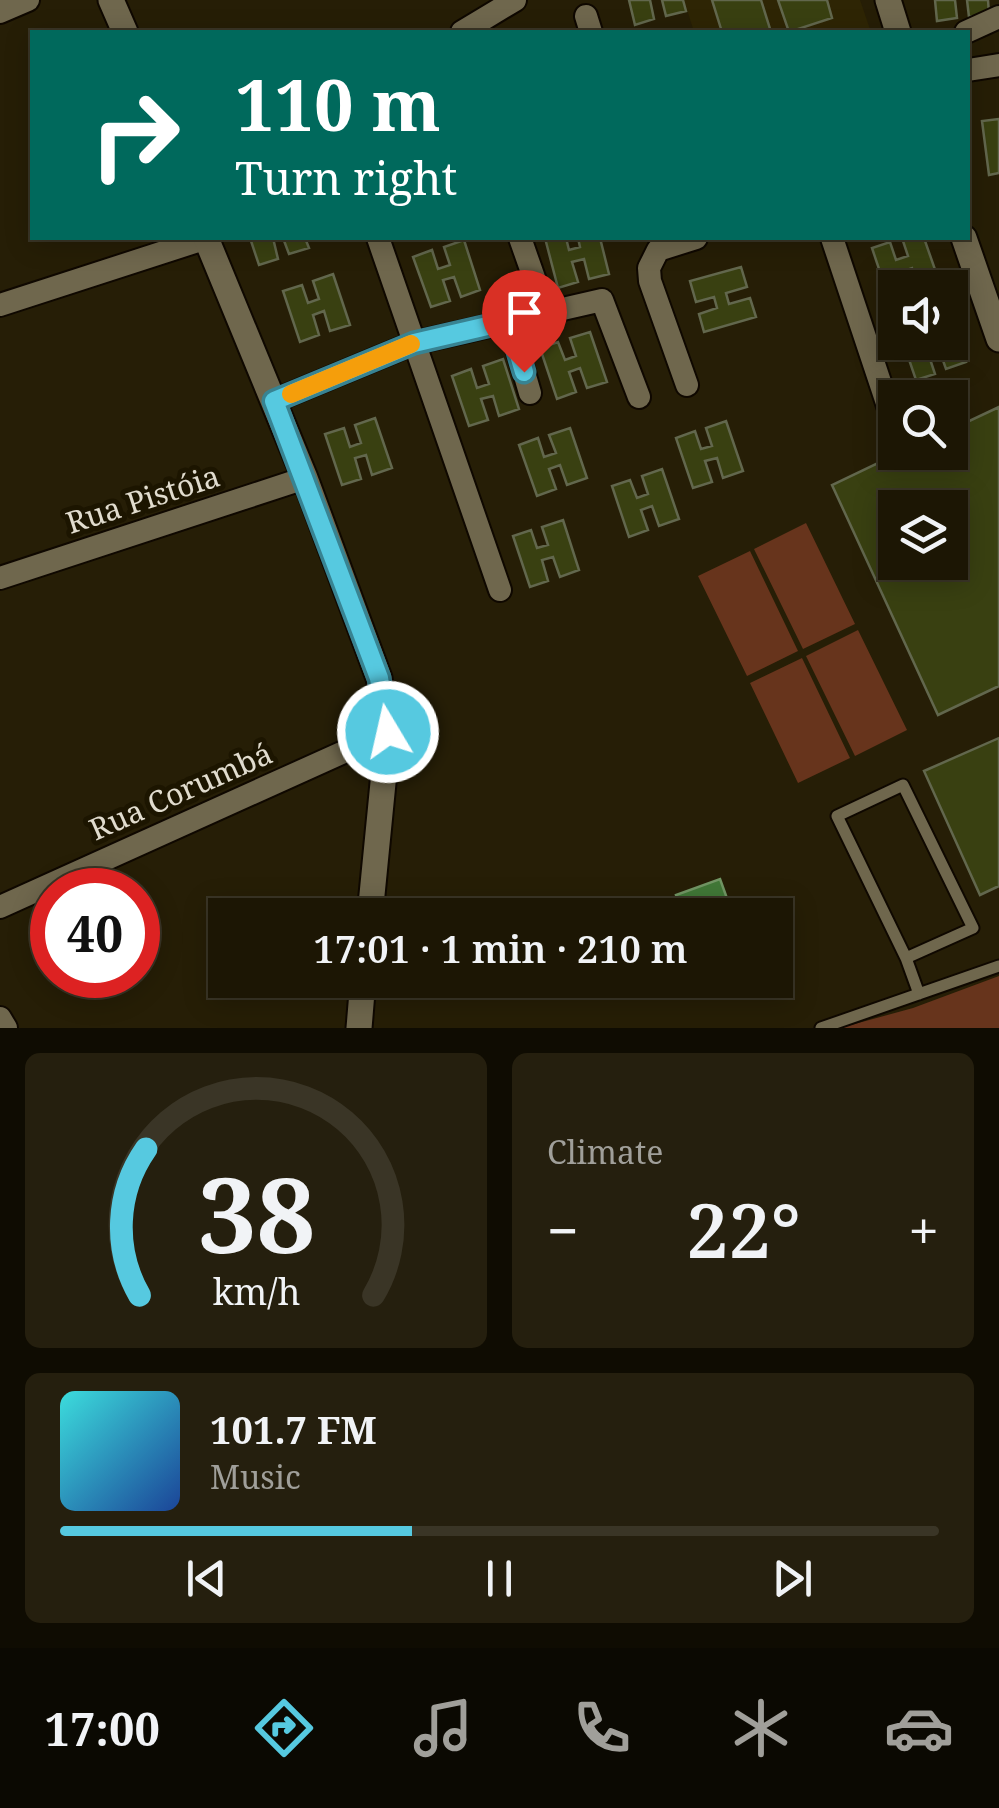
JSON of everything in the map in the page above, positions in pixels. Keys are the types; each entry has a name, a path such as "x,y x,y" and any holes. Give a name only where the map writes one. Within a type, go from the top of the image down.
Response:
{"street":[{"path":"0,12 28,0"},
{"path":"111,0 123,30"},
{"path":"888,0 897,30"},
{"path":"465,30 507,2"},
{"path":"970,30 999,17"},
{"path":"970,70 999,65"},
{"path":"0,306 201,240"},
{"path":"208,240 305,478 379,678 388,732 372,898"},
{"path":"379,240 500,590"},
{"path":"521,240 546,312"},
{"path":"683,240 656,244 649,268 650,281 687,385"},
{"path":"833,240 879,380"},
{"path":"965,240 999,339"},
{"path":"274,401 414,343 602,300 639,398"},
{"path":"509,321 530,394"},
{"name":"Rua Pistóia","path":"0,578 305,478"},
{"name":"Rua Corumbá","path":"0,907 388,732"},
{"path":"359,1028 362,998"},
{"path":"0,1018 6,1028"}],"lane":[{"path":"906,958 972,928 903,784 836,816 920,994"},
{"path":"821,1028 999,966"}],"shaded area":[{"path":"684,0 860,0 870,30 693,30"},
{"path":"806,523 855,624 803,649 754,549"},
{"path":"750,551 798,651 747,676 698,576"},
{"path":"858,630 907,730 855,756 806,656"},
{"path":"802,658 850,758 798,783 750,683"},
{"path":"720,879 727,898 677,898 676,895"},
{"path":"999,976 999,1028 840,1028 913,1008"}],"building":[{"path":"629,0 650,0 654,19 635,25"},
{"path":"662,0 683,0 686,11 666,16"},
{"path":"712,0 761,0 770,30 721,30"},
{"path":"778,0 827,0 832,18 788,30"},
{"path":"935,0 955,0 957,18 937,21"},
{"path":"967,0 988,0 989,14 969,17"},
{"path":"999,119 999,173 989,175 982,121"},
{"path":"251,240 273,240 278,259 259,265"},
{"path":"284,240 306,240 309,248 289,254"},
{"path":"464,240 480,290 461,297 454,277 443,280 450,301 431,307 413,257 432,250 438,269 450,265 444,247"},
{"path":"546,240 566,240 569,250 580,247 578,240 600,240 609,274 589,279 584,259 572,262 578,282 558,288"},
{"path":"903,240 925,240 935,270 879,270 872,248 890,242 896,260 908,256"},
{"path":"741,267 747,287 726,293 729,304 750,298 756,317 704,332 699,314 717,308 714,297 696,302 690,281"},
{"path":"333,274 350,325 330,331 324,311 313,315 319,335 300,342 283,291 302,285 308,303 319,299 313,281"},
{"path":"590,332 607,382 587,388 580,368 569,372 576,392 557,399 540,348 558,342 565,360 576,356 570,338"},
{"path":"503,359 519,409 499,416 493,396 481,399 488,420 469,426 452,376 471,369 477,388 489,384 483,366"},
{"path":"909,360 930,360 935,374 916,380"},
{"path":"943,360 965,360 966,362 946,369"},
{"path":"999,407 999,686 938,715 832,485 878,463 878,470 968,470 968,422"},
{"path":"375,418 392,468 372,475 366,455 355,458 361,479 342,485 325,434 344,428 350,447 361,443 355,425"},
{"path":"726,421 743,471 723,478 717,458 705,461 712,482 693,488 676,438 695,431 701,449 712,446 706,428"},
{"path":"570,428 587,478 567,485 560,465 549,469 556,489 537,496 519,445 538,438 544,457 556,453 549,435"},
{"path":"662,469 679,519 659,526 652,506 641,510 648,530 629,537 612,486 630,480 637,498 648,494 642,476"},
{"path":"563,520 579,570 560,577 553,557 542,560 548,581 530,587 513,536 531,530 537,548 548,545 542,527"},
{"path":"999,738 999,886 980,895 924,771"}],"slow traffic":[{"path":"291,394 411,344"}],"route":[{"path":"388,732 379,678 274,401 414,343 509,321 524,372"}]}
